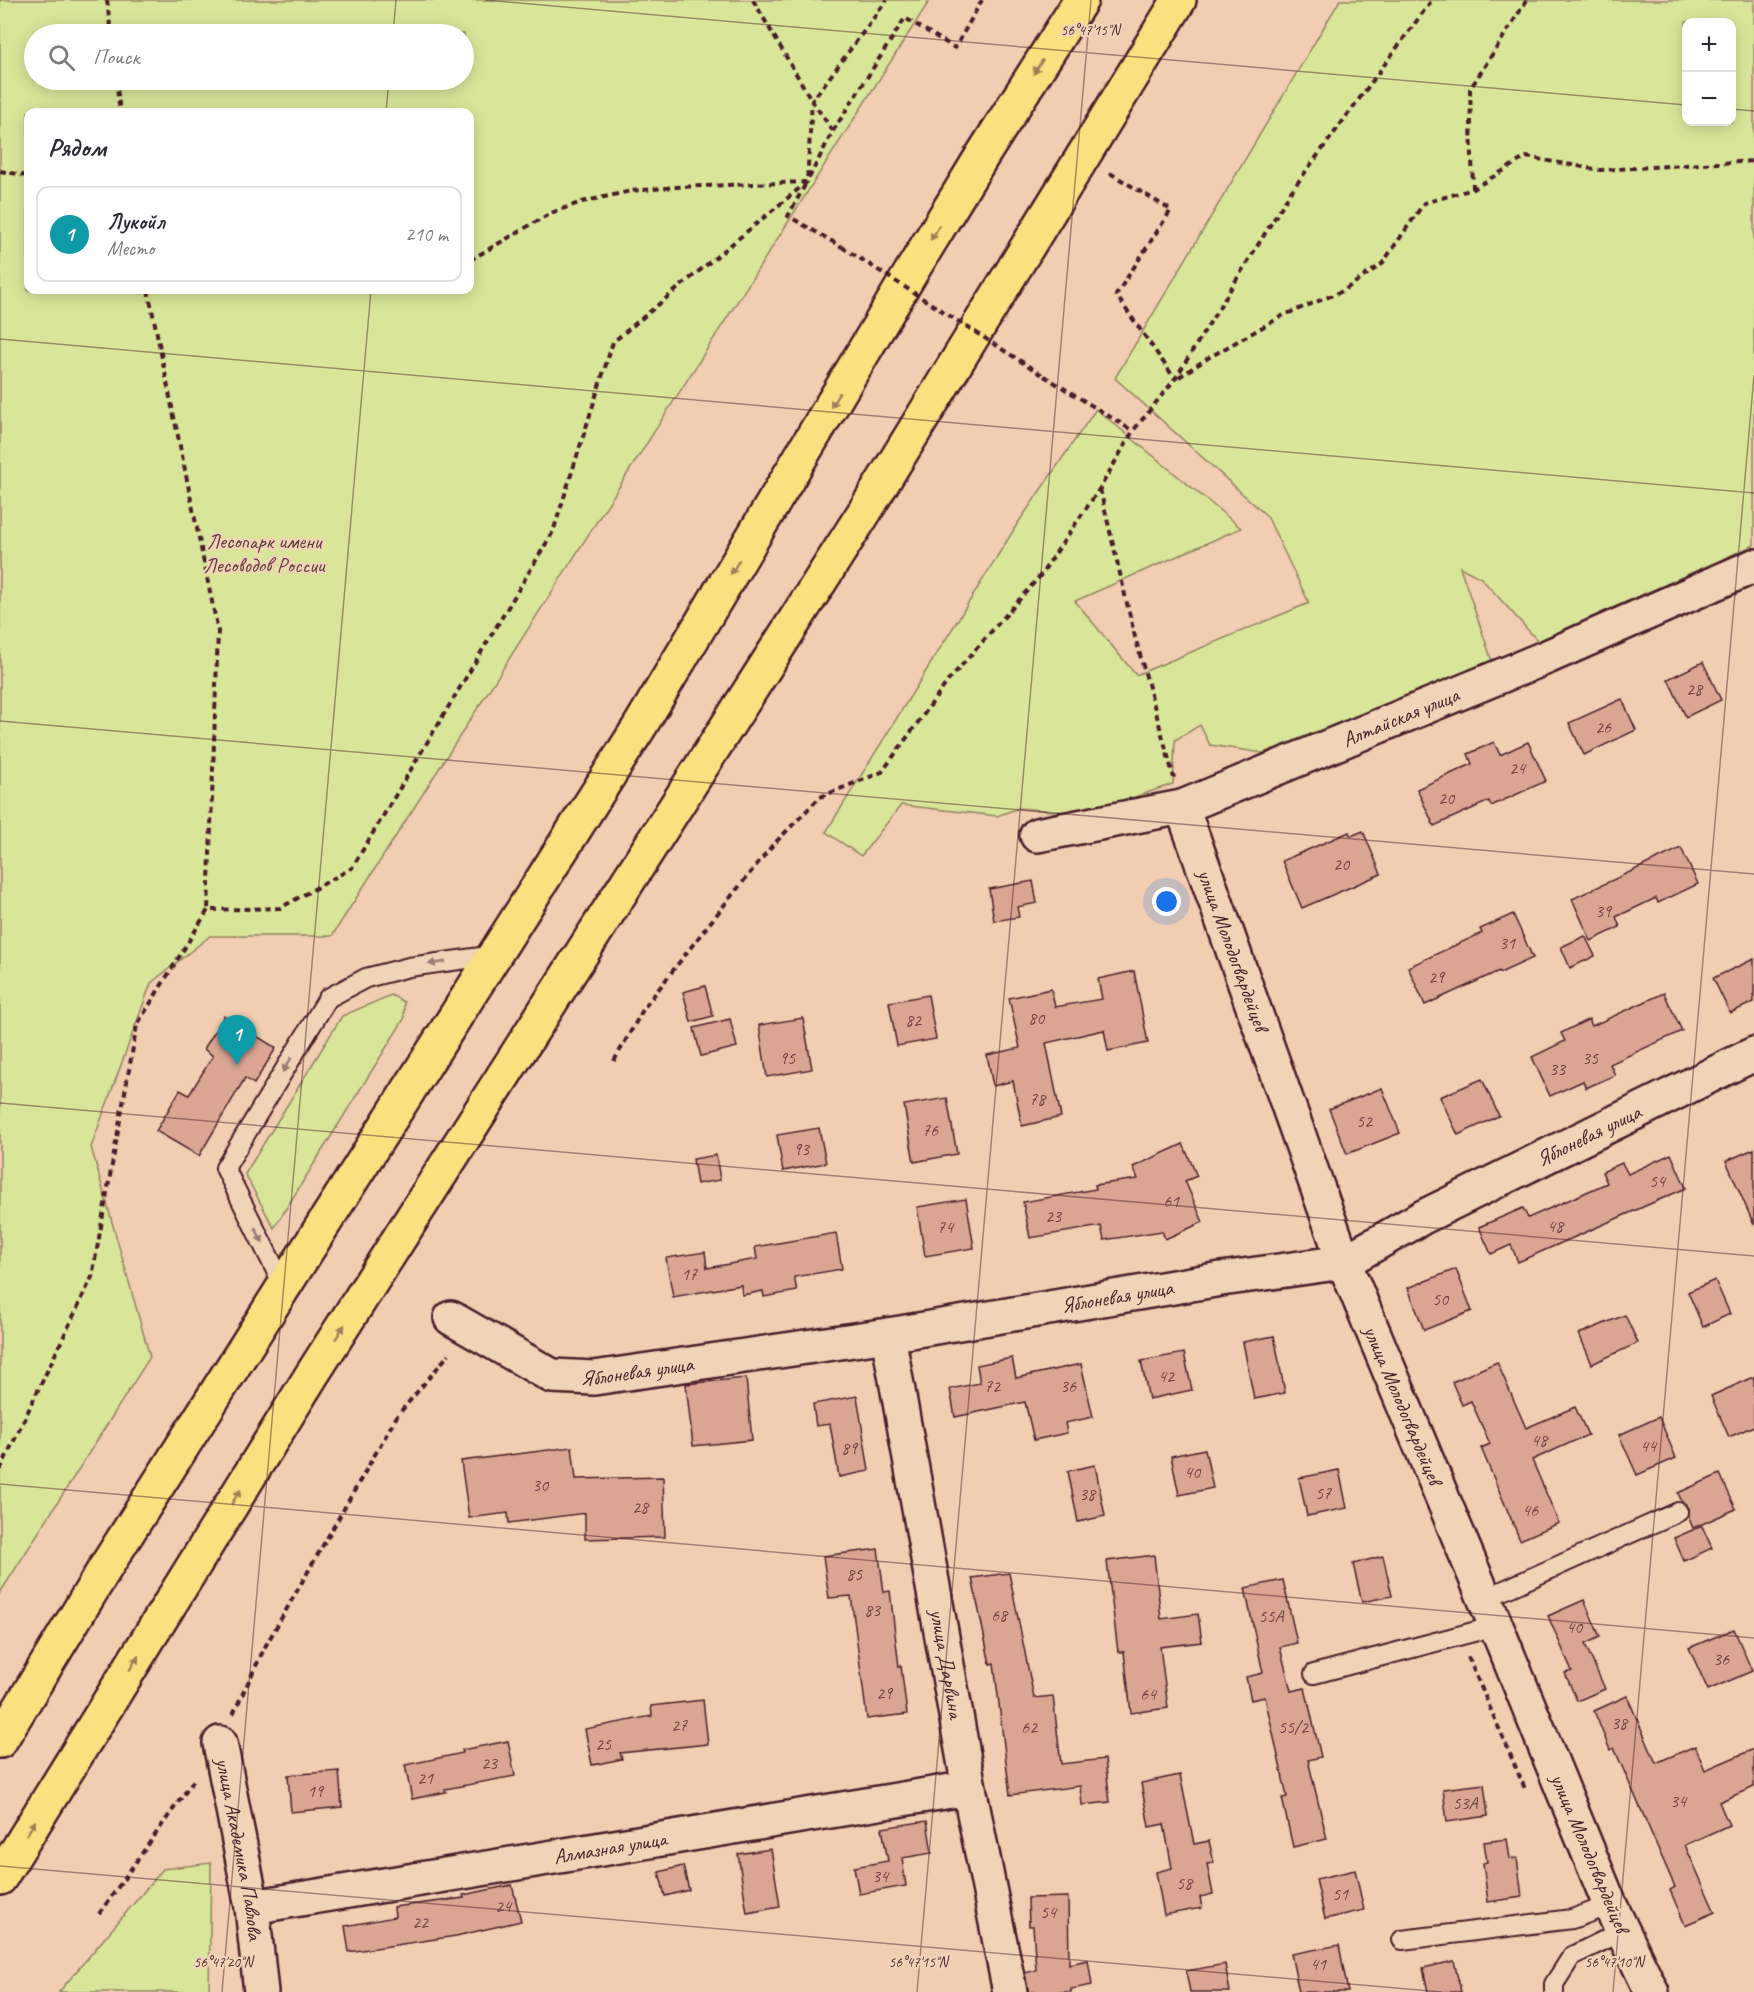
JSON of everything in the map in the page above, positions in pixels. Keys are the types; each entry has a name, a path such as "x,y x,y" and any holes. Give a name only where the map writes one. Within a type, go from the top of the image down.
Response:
{"main road":[{"path":"0,1741 107,1565 640,726 918,260 1081,0"},
{"path":"0,1878 313,1373 859,521 1179,0"}],"street":[{"name":"Алтайская улица","path":"1037,835 1182,807 1547,657 1754,566"},
{"name":"улица Молодогвардейцев","path":"1182,807 1344,1262 1616,1918 1652,1992"},
{"name":"Яблоневая улица","path":"460,1324 552,1376 594,1378 888,1335 1221,1279 1344,1262 1423,1217 1754,1054"},
{"name":"улица Дарвина","path":"888,1335 969,1788 1010,1992"},
{"name":"улица Академика Павлова","path":"220,1743 252,1907 261,1992"},
{"name":"Алмазная улица","path":"252,1907 969,1788"}],"lane":[{"path":"284,1287 225,1168 328,998 366,978 409,967 495,955"},
{"path":"1314,1674 1490,1612 1678,1512"},
{"path":"1402,1940 1572,1919 1616,1918"},
{"path":"1554,1992 1554,1984 1572,1956 1616,1918"}],"path":[{"path":"107,0 110,24"},
{"path":"753,0 812,101 833,131"},
{"path":"208,910 280,908 352,868 553,532 613,342 807,182 812,101 887,0"},
{"path":"982,0 955,48 905,18 833,131 788,216 842,247 1133,431"},
{"path":"614,1061 644,1008 771,847 820,797 882,772 948,681 1040,576 1100,488 1133,431 1175,379 1290,193 1432,0"},
{"path":"1473,189 1470,89 1527,0"},
{"path":"117,90 120,108"},
{"path":"1083,157 1171,210 1116,295 1175,379"},
{"path":"1175,379 1284,315 1343,291 1382,264 1424,203 1473,189 1526,157 1600,170 1754,161"},
{"path":"0,171 24,175"},
{"path":"474,258 551,213 582,202 631,191 807,182"},
{"path":"0,1470 92,1277 137,1025 208,910 218,631 149,294"},
{"path":"1100,488 1134,633 1182,807"},
{"path":"99,1914 220,1743 266,1645 397,1416 460,1324"}],"green space":[{"name":"Лесопарк имени Лесоводов России","path":"0,0 930,0 332,936 210,936 151,983 91,1147 150,1357 0,1593"},
{"path":"1340,0 1754,0 1754,545 1538,641 1481,578 1460,567 1492,661 1263,753 1210,745 1200,725 1175,740 1173,784 1084,814 1019,808 997,816 901,805 861,856 826,832 1018,523 1096,409 1241,528 1075,601 1136,675 1309,603 1267,516 1115,378"},
{"path":"391,995 404,1002 404,1019 274,1228 245,1174 342,1016"},
{"path":"211,1863 209,1992 59,1992 163,1869"}],"building":[{"path":"1703,662 1721,700 1686,717 1668,679"},
{"path":"1622,699 1636,730 1584,755 1569,723"},
{"path":"1494,742 1500,755 1528,742 1546,781 1491,806 1489,801 1434,826 1417,789 1472,764 1468,754"},
{"path":"1363,831 1381,874 1302,908 1282,861 1349,832 1351,836"},
{"path":"1681,848 1698,884 1658,903 1656,898 1616,917 1620,927 1591,941 1572,899"},
{"path":"1033,881 1037,903 1017,907 1019,917 994,921 989,889"},
{"path":"1513,914 1533,958 1425,1005 1408,967 1482,933 1480,929"},
{"path":"1585,936 1595,956 1570,968 1561,947"},
{"path":"1754,959 1754,1002 1730,1013 1713,978"},
{"path":"1134,971 1148,1043 1108,1051 1104,1030 1046,1043 1061,1117 1022,1126 1013,1081 993,1086 987,1055 1020,1048 1009,998 1051,989 1055,1007 1102,999 1098,979"},
{"path":"705,986 713,1016 691,1022 683,992"},
{"path":"1664,993 1682,1031 1610,1064 1615,1075 1586,1088 1583,1081 1550,1096 1532,1057 1565,1041 1561,1033 1589,1019 1592,1026"},
{"path":"928,995 936,1039 897,1046 889,1002"},
{"path":"224,1016 276,1048 254,1084 245,1078 199,1156 156,1131 180,1090 189,1095 213,1056 204,1049"},
{"path":"803,1018 812,1069 767,1077 759,1025"},
{"path":"730,1019 737,1047 701,1056 694,1028"},
{"path":"1482,1079 1499,1116 1458,1135 1440,1097"},
{"path":"1382,1088 1400,1133 1347,1154 1329,1109"},
{"path":"947,1098 957,1154 914,1162 904,1105"},
{"path":"819,1128 826,1163 783,1171 777,1135"},
{"path":"1183,1144 1197,1176 1185,1181 1203,1222 1165,1239 1162,1231 1104,1240 1101,1226 1030,1238 1023,1202 1096,1189 1095,1185 1138,1179 1133,1167"},
{"path":"1754,1149 1754,1225 1726,1161"},
{"path":"1671,1154 1686,1188 1518,1262 1511,1245 1491,1254 1479,1227 1523,1208 1528,1218 1607,1183 1602,1172 1622,1163 1628,1174"},
{"path":"716,1155 720,1180 697,1184 693,1159"},
{"path":"966,1199 974,1248 925,1256 917,1207"},
{"path":"836,1233 842,1269 794,1277 797,1291 764,1297 763,1291 742,1295 741,1285 673,1297 666,1258 705,1252 707,1268 757,1259 755,1247"},
{"path":"1456,1269 1472,1311 1424,1330 1408,1288"},
{"path":"1715,1280 1730,1314 1703,1327 1688,1292"},
{"path":"1625,1315 1638,1343 1592,1364 1579,1334"},
{"path":"1274,1336 1285,1393 1254,1399 1243,1342"},
{"path":"1184,1353 1192,1390 1149,1399 1141,1361"},
{"path":"1012,1358 1016,1378 1081,1364 1093,1417 1065,1423 1067,1433 1034,1440 1025,1402 955,1417 950,1389 980,1383 977,1365"},
{"path":"1497,1362 1526,1428 1575,1407 1588,1435 1532,1460 1559,1523 1520,1540 1481,1448 1490,1444 1471,1401 1462,1405 1452,1382"},
{"path":"1754,1377 1754,1426 1729,1437 1711,1396"},
{"path":"746,1378 752,1440 693,1446 686,1384"},
{"path":"857,1396 869,1471 839,1477 830,1424 816,1426 813,1404"},
{"path":"1659,1417 1676,1458 1637,1475 1619,1435"},
{"path":"572,1447 576,1479 663,1477 665,1537 585,1539 585,1513 509,1523 508,1513 469,1518 461,1461"},
{"path":"1205,1449 1213,1488 1179,1495 1171,1456"},
{"path":"1095,1465 1105,1516 1078,1522 1068,1471"},
{"path":"1339,1470 1347,1508 1307,1516 1299,1478"},
{"path":"1720,1474 1736,1509 1693,1528 1688,1516 1688,1508 1678,1493"},
{"path":"1702,1526 1712,1548 1684,1561 1674,1538"},
{"path":"878,1549 884,1592 890,1591 907,1714 867,1719 851,1596 829,1598 823,1556"},
{"path":"1154,1555 1161,1619 1198,1614 1202,1642 1160,1647 1168,1708 1131,1713 1124,1652 1118,1652 1107,1561"},
{"path":"1383,1556 1392,1596 1362,1602 1353,1564"},
{"path":"1009,1573 1034,1698 1053,1696 1061,1764 1105,1759 1110,1802 1082,1805 1080,1786 1010,1795 994,1663 990,1664 972,1578"},
{"path":"1283,1580 1297,1643 1280,1647 1291,1691 1305,1688 1321,1757 1308,1760 1327,1839 1293,1847 1282,1798 1287,1797 1265,1697 1251,1700 1246,1677 1263,1673 1245,1588"},
{"path":"1584,1600 1600,1637 1585,1644 1605,1689 1577,1701 1565,1673 1572,1671 1548,1616"},
{"path":"1734,1629 1752,1671 1708,1690 1689,1648"},
{"path":"1627,1696 1656,1763 1695,1746 1705,1770 1754,1749 1754,1787 1719,1802 1729,1825 1685,1845 1715,1912 1685,1925 1670,1890 1675,1887 1614,1748 1610,1750 1594,1711"},
{"path":"703,1700 708,1744 620,1753 622,1759 592,1765 585,1729 652,1716 651,1706"},
{"path":"508,1741 515,1776 445,1789 446,1792 412,1799 405,1765"},
{"path":"339,1771 342,1807 291,1812 288,1775"},
{"path":"1180,1775 1194,1844 1209,1841 1214,1863 1207,1864 1213,1894 1200,1897 1202,1908 1164,1915 1156,1872 1172,1868 1164,1824 1149,1827 1141,1783"},
{"path":"1484,1784 1488,1816 1447,1822 1443,1789"},
{"path":"927,1821 932,1853 902,1858 906,1886 859,1894 854,1867 888,1861 882,1828"},
{"path":"1507,1839 1510,1859 1517,1858 1522,1897 1488,1902 1483,1863 1487,1862 1484,1842"},
{"path":"771,1849 780,1907 747,1913 738,1854"},
{"path":"683,1866 689,1890 665,1896 659,1872"},
{"path":"1355,1870 1364,1910 1325,1919 1316,1879"},
{"path":"512,1885 521,1921 456,1936 349,1952 345,1926 395,1917 394,1907 464,1898 463,1895"},
{"path":"1068,1897 1069,1964 1088,1960 1092,1985 1071,1989 1071,1992 1028,1992 1025,1973 1036,1970 1033,1926 1029,1926 1028,1898"},
{"path":"1339,1945 1348,1992 1299,1992 1291,1954"},
{"path":"1454,1961 1461,1992 1428,1992 1423,1968"},
{"path":"1225,1964 1230,1992 1190,1992 1186,1971"}],"place":[{"name":"Лукойл","path":"237,1065"}]}
